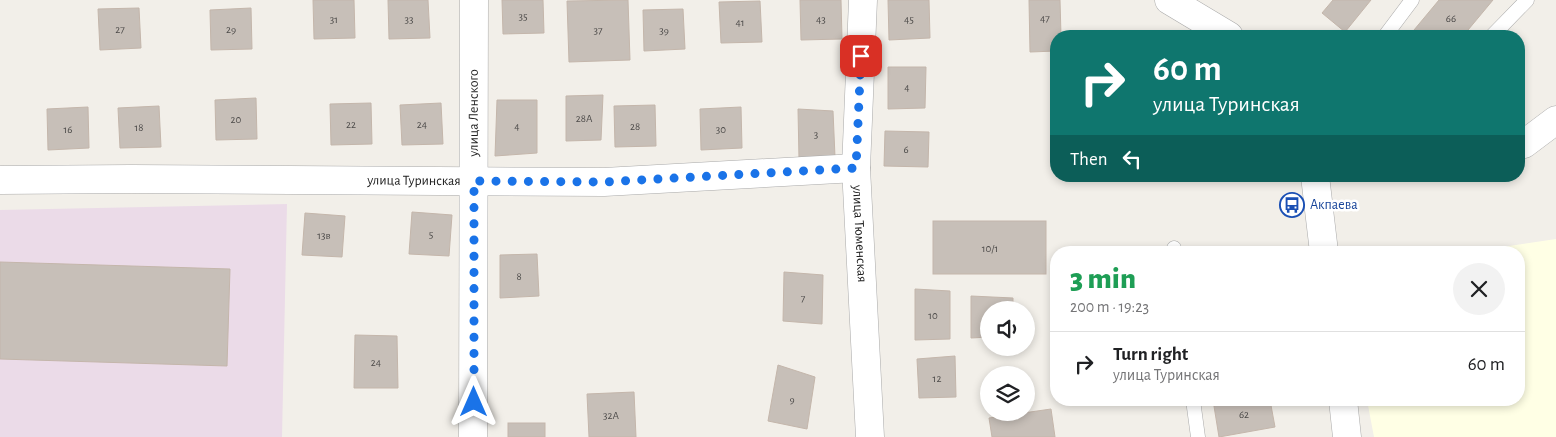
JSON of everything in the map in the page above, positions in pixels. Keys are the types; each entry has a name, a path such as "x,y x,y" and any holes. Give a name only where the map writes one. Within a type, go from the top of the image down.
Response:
{"street":[{"name":"улица Ленского","path":"474,0 474,437"},
{"name":"улица Тюменская","path":"864,0 856,168 870,437"},
{"path":"1169,0 1219,30"},
{"path":"1525,143 1556,120"},
{"name":"улица Туринская","path":"0,180 131,178 604,182 856,168"},
{"path":"1316,182 1323,246"},
{"path":"1344,406 1347,437"}],"lane":[{"path":"1390,30 1412,0"},
{"path":"1498,30 1527,0"},
{"path":"1194,406 1198,437"}],"shaded area":[{"path":"287,204 282,437 0,437 0,210"},
{"path":"1556,239 1556,437 1374,437 1368,406 1525,406 1525,246 1509,246"}],"building":[{"path":"313,0 354,0 355,38 314,39"},
{"path":"388,0 428,0 430,38 389,39"},
{"path":"502,0 543,0 544,33 503,34"},
{"path":"628,0 630,60 569,62 567,1"},
{"path":"800,0 841,0 842,39 801,40"},
{"path":"888,0 929,0 930,38 889,40"},
{"path":"1029,0 1060,0 1061,30 1050,30 1050,51 1030,52"},
{"path":"1333,0 1371,0 1347,30 1343,30 1322,13"},
{"path":"1439,0 1493,0 1468,30 1414,30"},
{"path":"760,1 762,42 721,43 719,2"},
{"path":"139,8 141,48 100,50 98,9"},
{"path":"251,8 252,49 211,50 210,10"},
{"path":"683,9 685,49 644,51 643,10"},
{"path":"888,67 926,67 925,108 888,109"},
{"path":"603,95 601,140 566,141 566,96"},
{"path":"256,98 257,139 216,140 215,100"},
{"path":"497,100 537,100 537,153 495,156"},
{"path":"371,103 372,144 331,145 330,104"},
{"path":"441,103 443,144 402,145 400,105"},
{"path":"655,105 656,146 615,147 614,106"},
{"path":"159,106 161,147 120,148 118,108"},
{"path":"88,107 89,148 48,150 47,109"},
{"path":"741,107 742,148 701,150 700,109"},
{"path":"798,109 833,111 835,157 799,159"},
{"path":"885,131 929,132 928,167 884,166"},
{"path":"412,212 452,215 449,256 409,254"},
{"path":"305,213 345,216 342,257 302,255"},
{"path":"933,221 1046,221 1046,274 933,274"},
{"path":"537,254 539,296 500,298 500,255"},
{"path":"0,262 230,269 227,366 0,359"},
{"path":"784,272 823,275 822,324 783,321"},
{"path":"915,289 950,291 950,339 915,340"},
{"path":"971,296 1013,298 1013,301 980,301 980,338 971,338"},
{"path":"355,335 397,336 398,388 354,388"},
{"path":"955,356 956,397 919,398 917,359"},
{"path":"778,365 815,377 807,429 768,421"},
{"path":"634,392 636,437 589,437 587,394"},
{"path":"1214,406 1271,406 1275,427 1219,437"},
{"path":"1051,409 1055,437 992,437 989,421 1035,421 1035,411"},
{"path":"508,423 545,423 545,437 508,437"}],"place":[{"name":"Акпаева","path":"1292,205"}],"route":[{"path":"474,402 474,181 604,182 856,168 861,56"}]}
